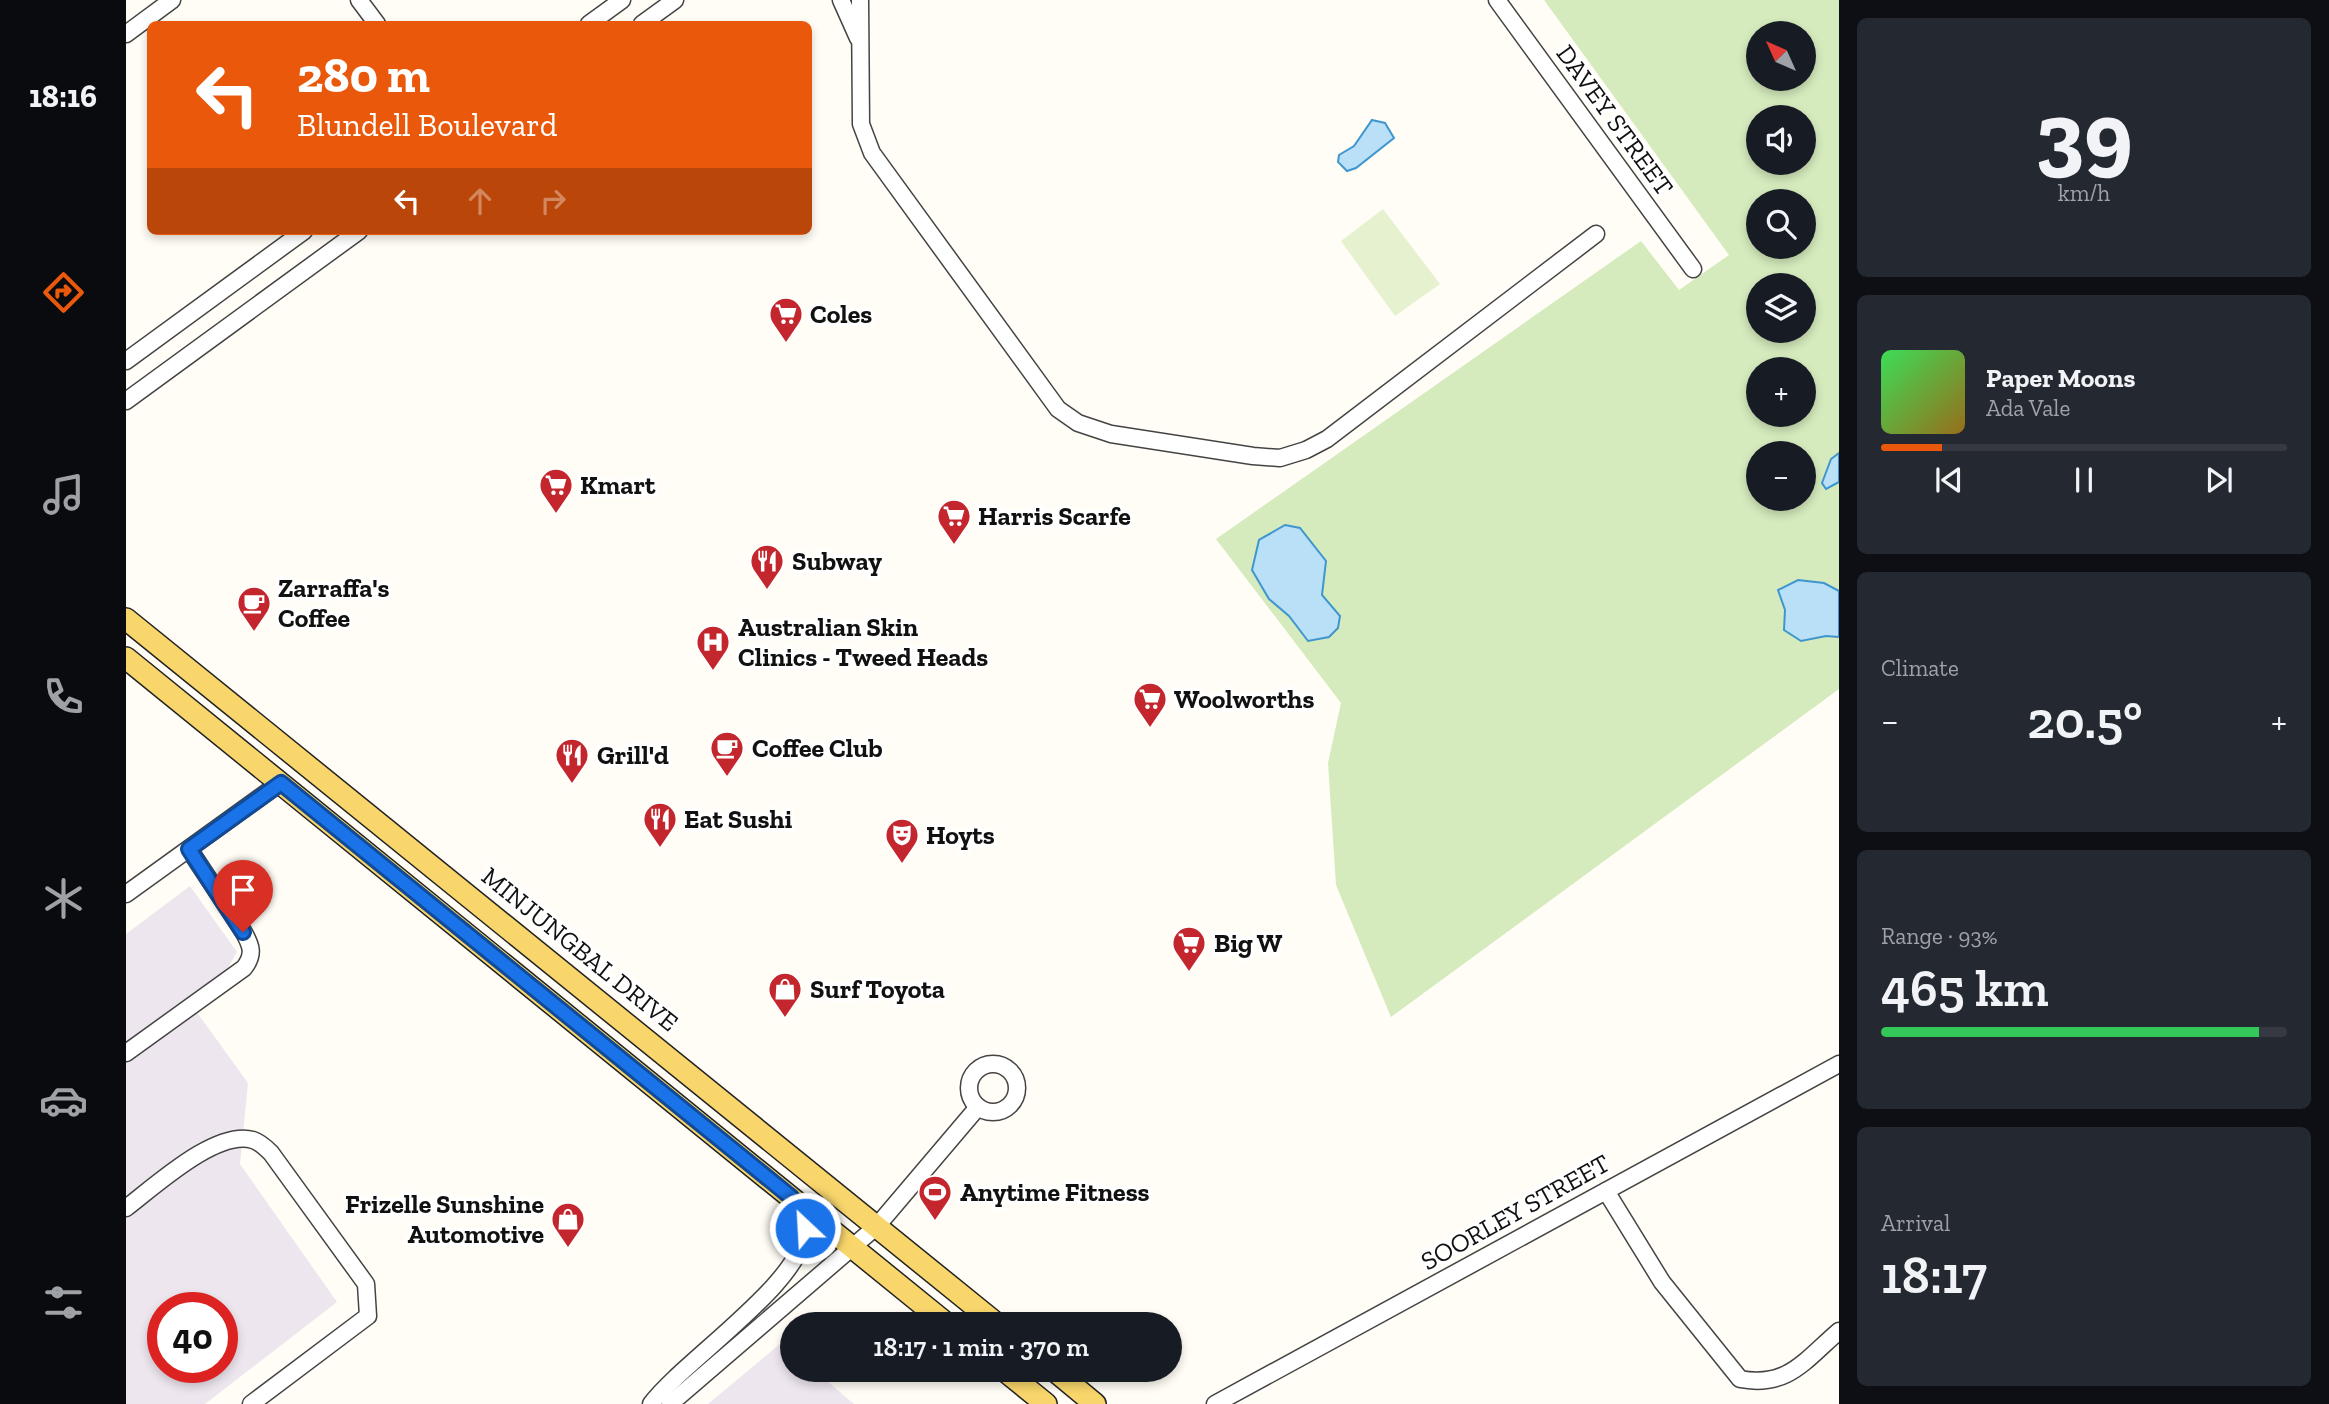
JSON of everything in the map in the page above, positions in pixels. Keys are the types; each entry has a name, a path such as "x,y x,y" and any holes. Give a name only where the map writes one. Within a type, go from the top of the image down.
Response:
{"main road":[{"name":"MINJUNGBAL DRIVE","path":"126,618 982,1312"},
{"path":"126,658 932,1312"},
{"path":"281,783 309,766"},
{"path":"1019,1382 1046,1404"},
{"path":"1068,1382 1095,1404"}],"street":[{"path":"126,33 172,0"},
{"path":"359,0 375,21"},
{"path":"593,21 622,0"},
{"path":"646,21 676,0"},
{"path":"841,0 858,38"},
{"path":"860,0 862,22 858,38 861,124 872,153 1058,409 1078,423 1111,434 1253,456 1280,458 1306,450 1327,439 1596,234"},
{"name":"DAVEY STREET","path":"1497,0 1693,269"},
{"path":"126,361 299,235"},
{"path":"126,401 354,235"},
{"path":"126,894 281,783"},
{"path":"126,1053 244,968 251,957 247,939 189,849"},
{"name":"SOORLEY STREET","path":"1215,1404 1839,1064"},
{"path":"670,1404 877,1226 978,1107"},
{"path":"126,1208 195,1157 220,1143 252,1140 271,1153 366,1284 368,1315 251,1404"},
{"path":"1606,1191 1662,1282 1740,1379 1762,1383 1786,1376 1839,1331"},
{"path":"651,1404 683,1371 759,1303 790,1264 802,1241 805,1228 793,1199"}],"shaded area":[{"path":"190,886 237,952 228,968 188,1000 248,1083 240,1164 337,1302 238,1378 238,1292 147,1292 147,1383 232,1383 205,1404 126,1404 126,934"},
{"path":"780,1344 780,1382 828,1382 854,1404 708,1404"}],"green space":[{"path":"1544,0 1839,0 1839,689 1391,1017 1336,885 1328,763 1341,703 1216,539 1641,241 1679,290 1729,255"},
{"path":"1383,209 1440,284 1395,316 1341,241"}],"water":[{"path":"1372,120 1385,123 1394,138 1356,168 1347,171 1338,162 1339,155 1354,146"},
{"path":"1839,453 1839,482 1826,489 1822,483 1831,459"},
{"path":"1285,525 1300,528 1326,561 1322,595 1340,616 1338,628 1329,637 1308,641 1289,616 1269,599 1252,570 1259,540"},
{"path":"1798,580 1824,583 1839,591 1839,637 1826,636 1801,641 1784,630 1785,610 1778,590"}],"place":[{"name":"Coles","path":"786,344"},
{"name":"Kmart","path":"556,515"},
{"name":"Harris Scarfe","path":"954,546"},
{"name":"Subway","path":"767,591"},
{"name":"Zarraffa's Coffee","path":"254,633"},
{"name":"Australian Skin Clinics - Tweed Heads","path":"713,672"},
{"name":"Woolworths","path":"1150,729"},
{"name":"Coffee Club","path":"727,778"},
{"name":"Grill'd","path":"572,785"},
{"name":"Eat Sushi","path":"660,849"},
{"name":"Hoyts","path":"902,865"},
{"name":"Big W","path":"1189,973"},
{"name":"Surf Toyota","path":"785,1019"},
{"name":"Anytime Fitness","path":"935,1222"},
{"name":"Frizelle Sunshine Automotive","path":"568,1249"}],"route":[{"path":"243,932 189,849 281,783 791,1197 803,1218 805,1228"}]}
